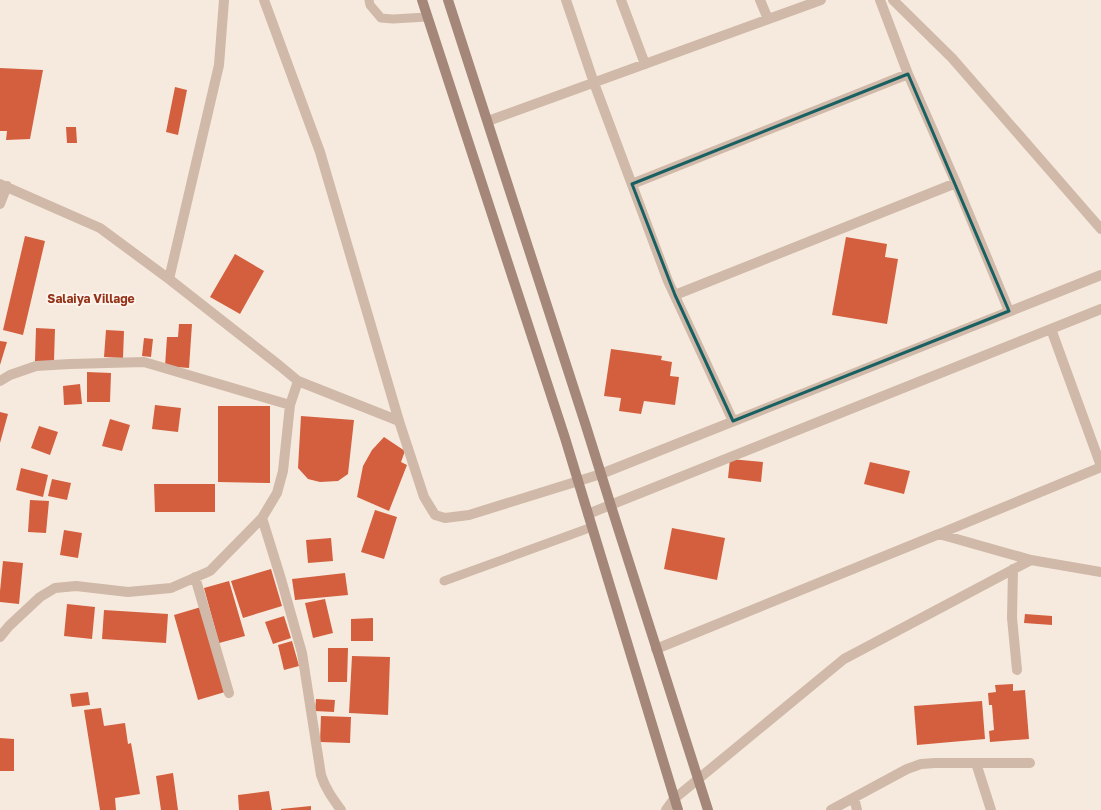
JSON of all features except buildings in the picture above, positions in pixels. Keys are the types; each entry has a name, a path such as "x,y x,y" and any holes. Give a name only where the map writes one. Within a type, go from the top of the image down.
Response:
{"street":[{"path":"169,279 219,65 224,0"},
{"path":"264,0 320,152 399,420 424,497 435,515 445,518 469,515 601,474 1101,275"},
{"path":"422,0 578,481 678,810"},
{"path":"448,0 708,810"},
{"path":"566,0 594,83 668,281 733,421"},
{"path":"621,0 645,64"},
{"path":"760,0 768,19"},
{"path":"488,121 821,0"},
{"path":"880,0 908,74 956,183 1009,312"},
{"path":"892,0 952,58 1101,229"},
{"path":"632,184 908,74"},
{"path":"675,296 956,183"},
{"path":"0,204 4,185 100,228 169,279 298,381 399,420"},
{"path":"588,514 1101,309"},
{"path":"656,649 1101,467 1051,329"},
{"path":"0,381 10,375 36,366 144,362 290,405"},
{"path":"0,637 9,626 40,597 55,588 76,586 128,592 171,588 210,571 262,518 277,493 283,471 290,405 298,381"},
{"path":"262,518 302,652 321,775 328,792 341,810"},
{"path":"939,534 1031,560 1101,572"},
{"path":"666,810 674,800 844,659 1031,560"},
{"path":"1013,569 1012,618 1017,670"},
{"path":"195,577 229,693"},
{"path":"976,763 991,810"},
{"path":"831,810 907,769 921,764 1030,763"},
{"path":"854,798 857,810"}],"lane":[{"path":"369,0 370,5 381,18 393,19 427,17"},
{"path":"444,582 592,527"}],"highlighted area":[{"path":"908,74 1009,311 733,421 675,295 632,184"}],"district":[{"name":"Salaiya Village","path":"91,298"}]}
